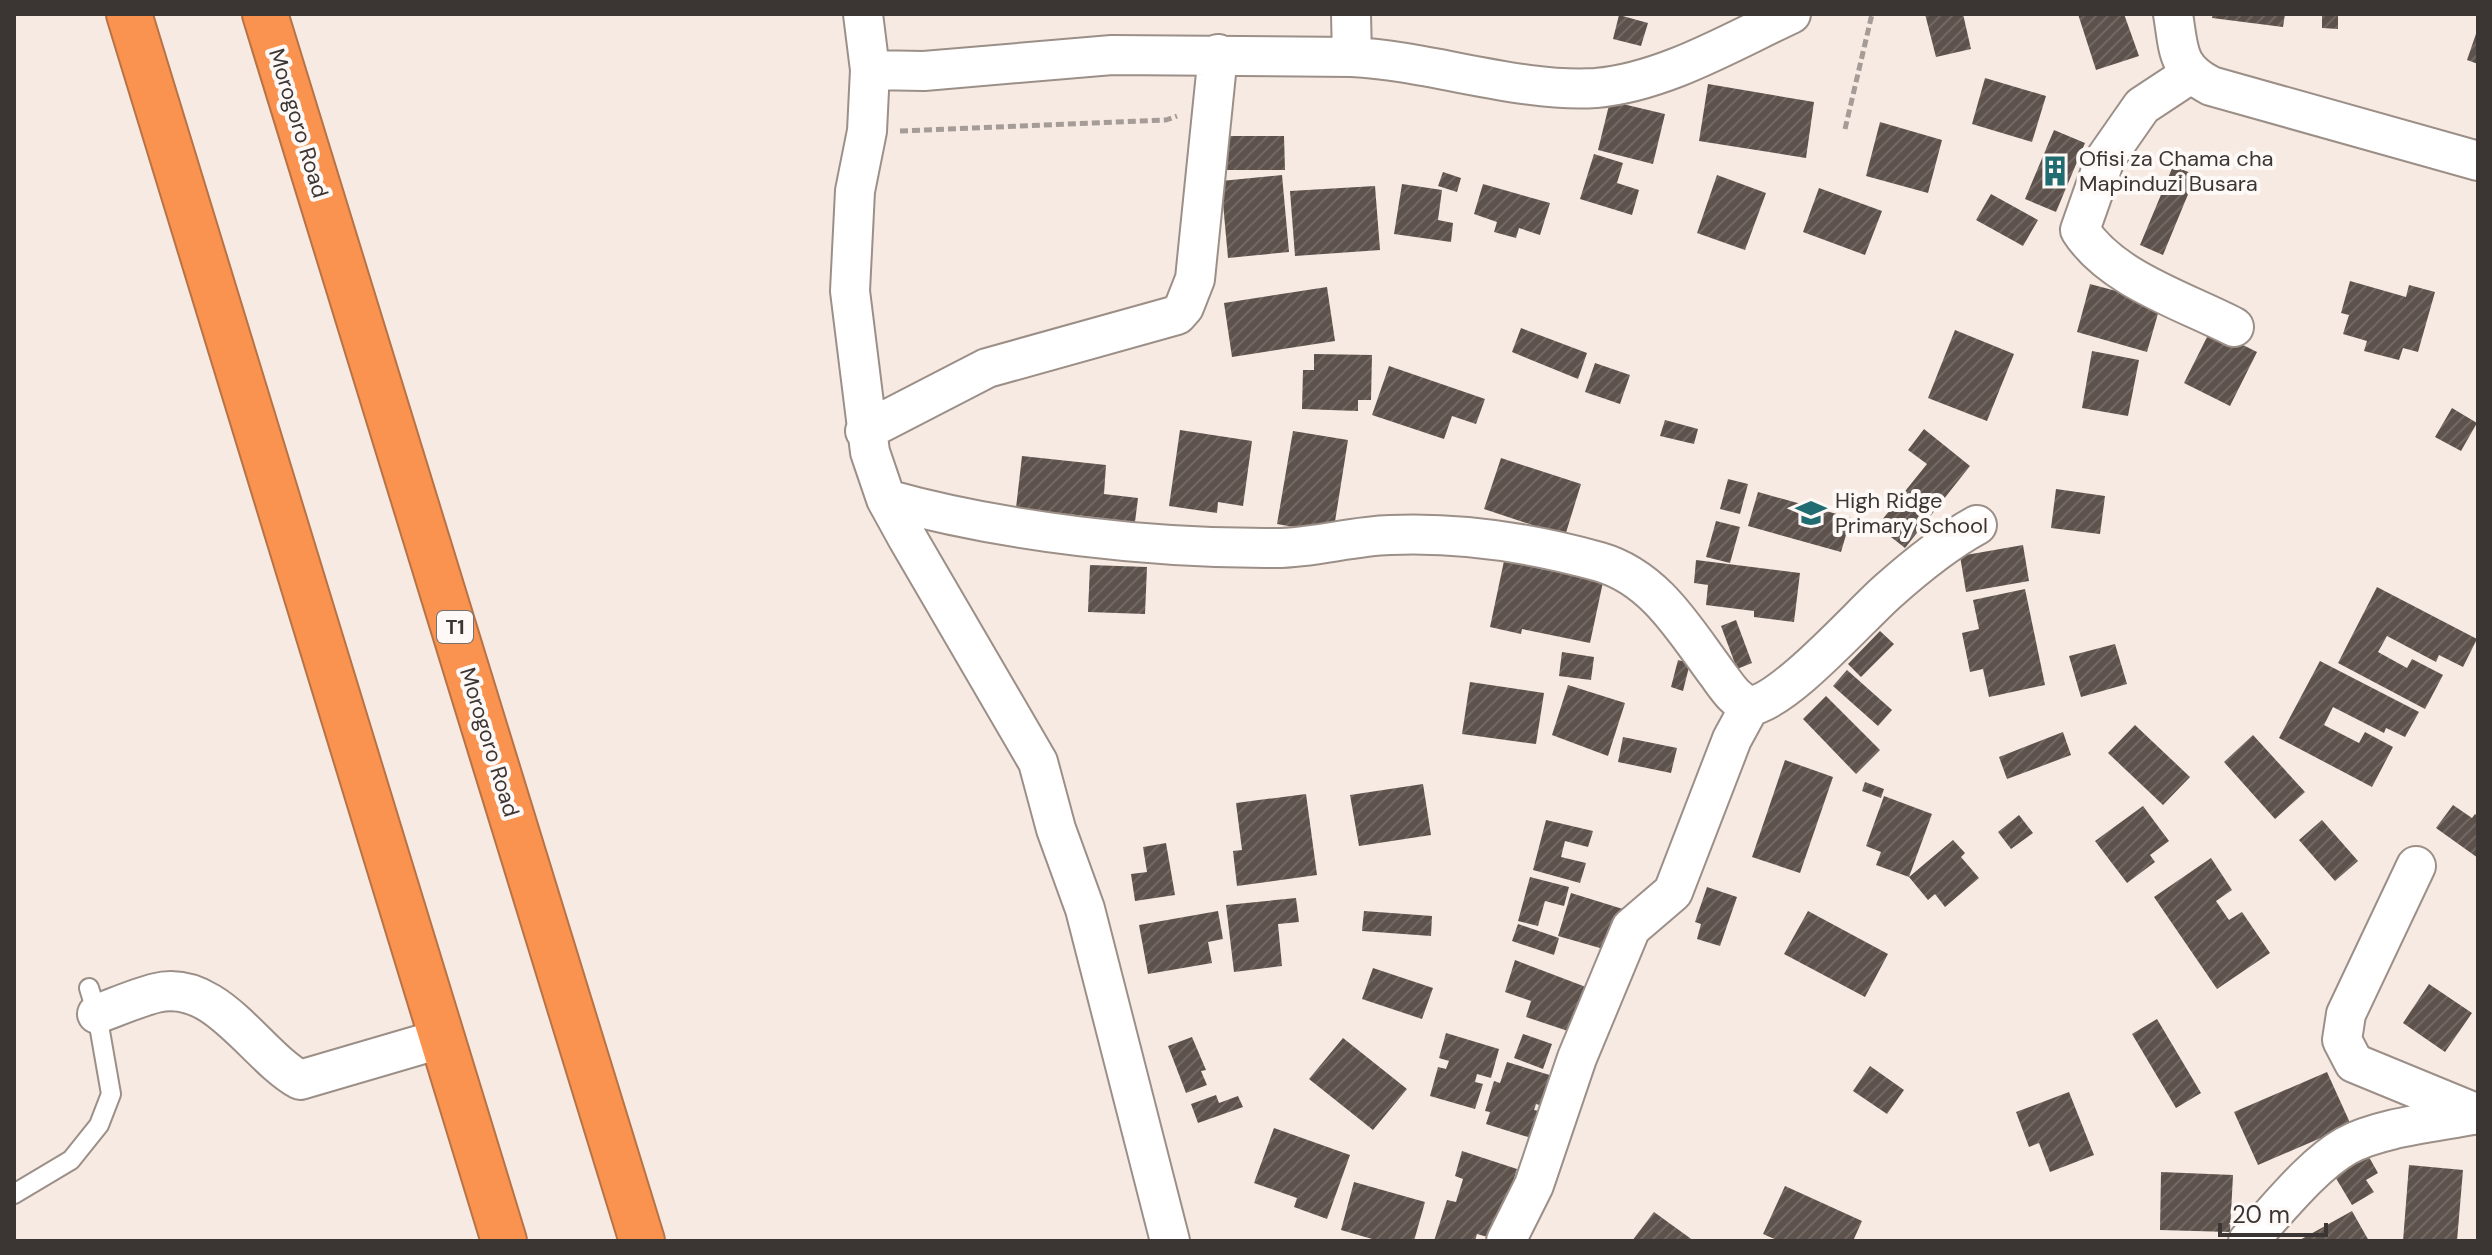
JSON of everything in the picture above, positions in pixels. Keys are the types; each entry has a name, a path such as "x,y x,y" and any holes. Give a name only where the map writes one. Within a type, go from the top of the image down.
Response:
{"highway":[{"path":"129,14 504,1241"},
{"name":"Morogoro Road","path":"265,14 642,1241"}],"street":[{"path":"863,14 870,70 867,131 855,191 850,291 865,431 886,499 1038,762 1056,829 1085,909 1170,1241"},
{"path":"1351,14 1352,57"},
{"path":"870,70 924,71 1112,55 1352,57 1546,85 1593,88 1646,77 1791,14"},
{"path":"2173,14 2181,61 2189,75 2211,86 2478,161"},
{"path":"865,431 987,368 1177,315 1184,307 1195,279 1218,54"},
{"path":"2189,75 2142,106 2105,159 2080,230 2092,248 2134,277 2234,327"},
{"path":"886,499 930,511 1079,535 1277,548 1388,535 1447,535 1510,542 1603,563 1640,581 1670,609 1732,694 1750,706"},
{"path":"1506,1241 1534,1185 1577,1058 1631,928 1673,892 1732,739 1750,706 1765,702 1795,679 1909,573 1977,525"},
{"path":"2416,866 2346,1014 2342,1040 2354,1063 2478,1114"},
{"path":"93,1001 158,993 199,996 284,1071 300,1080 440,1039"},
{"path":"2248,1241 2310,1177 2346,1146 2387,1133 2478,1114"}],"lane":[{"path":"14,1194 71,1160 99,1125 111,1094 93,1001"}],"path":[{"path":"1845,129 1872,14"},
{"path":"867,131 1166,120 1185,113"}],"building":[{"path":"1925,14 1963,14 1971,49 1936,57"},
{"path":"2078,14 2124,14 2139,56 2096,70"},
{"path":"2213,14 2285,14 2283,27 2212,18"},
{"path":"2322,14 2338,14 2338,29 2322,28"},
{"path":"1619,15 1648,23 1641,46 1613,39"},
{"path":"2478,28 2478,64 2467,60"},
{"path":"1985,78 2046,96 2032,142 1972,124"},
{"path":"1708,84 1814,102 1806,158 1699,141"},
{"path":"1610,101 1665,114 1653,164 1598,150"},
{"path":"1880,122 1942,140 1928,193 1866,176"},
{"name":"Ofisi za Chama cha Mapinduzi Busara","path":"2054,130 2085,143 2056,212 2025,199"},
{"path":"1221,136 1284,136 1285,170 1222,170"},
{"path":"1594,154 1623,163 1617,183 1639,190 1632,215 1580,199"},
{"path":"2173,166 2196,175 2163,255 2140,245"},
{"path":"1443,172 1461,178 1457,192 1438,186"},
{"path":"1282,175 1289,252 1228,258 1221,181"},
{"path":"1717,175 1766,193 1745,250 1697,233"},
{"path":"1402,184 1442,190 1438,220 1453,223 1451,242 1394,234"},
{"path":"1483,184 1550,203 1540,235 1519,228 1516,238 1494,232 1497,222 1474,214"},
{"path":"1375,186 1380,250 1295,256 1290,191"},
{"path":"1819,188 1882,211 1865,255 1803,232"},
{"path":"1991,194 2038,220 2023,246 1976,220"},
{"path":"2350,281 2406,297 2409,285 2435,292 2418,352 2403,348 2399,360 2364,351 2367,341 2343,334 2349,315 2341,313"},
{"path":"2090,284 2161,303 2147,352 2077,332"},
{"path":"1327,287 1335,341 1232,357 1224,303"},
{"path":"1521,328 1587,353 1578,379 1512,352"},
{"path":"2211,329 2257,352 2230,406 2184,383"},
{"path":"1955,330 2014,354 1987,421 1928,398"},
{"path":"2092,351 2139,360 2128,416 2082,408"},
{"path":"1314,354 1372,355 1371,400 1358,400 1358,411 1302,409 1303,370 1314,370"},
{"path":"1595,363 1630,375 1620,404 1585,392"},
{"path":"1389,366 1485,399 1476,424 1452,416 1444,439 1372,415"},
{"path":"2452,408 2477,423 2461,451 2435,437"},
{"path":"1665,420 1698,429 1694,444 1660,436"},
{"path":"1924,429 1970,466 1905,548 1877,526 1927,464 1908,450"},
{"path":"1180,430 1252,441 1243,506 1218,502 1217,513 1169,506"},
{"path":"1293,431 1348,440 1333,534 1277,524"},
{"path":"1022,456 1106,465 1104,494 1138,498 1135,522 1016,508"},
{"path":"1501,458 1581,484 1565,536 1484,509"},
{"path":"1728,479 1748,484 1740,514 1720,509"},
{"path":"2056,489 2105,496 2100,534 2051,528"},
{"path":"1758,492 1851,518 1841,552 1748,526"},
{"path":"1716,521 1740,527 1730,563 1706,557"},
{"path":"2023,545 2029,581 1966,592 1960,556"},
{"path":"1696,560 1800,573 1794,622 1754,617 1754,611 1706,605 1708,585 1694,583"},
{"path":"1504,561 1603,582 1590,643 1522,629 1521,634 1490,627"},
{"path":"1090,565 1147,567 1145,614 1088,612"},
{"path":"2377,587 2477,639 2463,667 2439,655 2436,662 2387,636 2378,652 2407,668 2412,659 2443,675 2425,709 2338,663"},
{"path":"2025,589 2045,685 1989,697 1983,669 1970,672 1962,633 1979,629 1973,600"},
{"path":"1736,620 1752,663 1737,669 1721,626"},
{"path":"1880,631 1894,644 1861,677 1848,664"},
{"path":"2115,644 2127,684 2081,697 2069,656"},
{"path":"1562,652 1594,657 1591,680 1559,676"},
{"path":"1678,660 1690,663 1683,691 1671,687"},
{"path":"2320,661 2419,712 2405,737 2386,728 2384,733 2333,707 2324,725 2359,743 2365,732 2393,747 2372,787 2279,738"},
{"path":"1847,670 1892,710 1878,726 1833,686"},
{"path":"1470,682 1544,693 1536,744 1462,734"},
{"path":"1568,685 1625,703 1608,756 1552,735"},
{"path":"1826,696 1880,750 1856,774 1803,719"},
{"path":"2135,725 2190,777 2163,805 2108,753"},
{"path":"2063,732 2071,755 2007,779 1999,757"},
{"path":"2253,735 2305,792 2275,819 2224,762"},
{"path":"1623,737 1677,748 1671,773 1618,762"},
{"path":"1785,760 1833,777 1800,873 1752,857"},
{"path":"1865,782 1884,789 1881,798 1862,791"},
{"path":"1423,784 1431,835 1359,846 1350,795"},
{"path":"1306,794 1317,875 1237,886 1233,851 1242,850 1236,803"},
{"path":"1884,796 1932,814 1909,877 1876,865 1881,852 1866,846"},
{"path":"2453,805 2472,818 2475,814 2478,817 2478,858 2436,828"},
{"path":"2143,806 2169,841 2150,855 2155,862 2127,883 2095,841"},
{"path":"2019,815 2033,833 2011,849 1998,832"},
{"path":"1546,820 1593,831 1588,847 1565,841 1561,857 1586,863 1580,883 1533,870"},
{"path":"2322,820 2358,861 2335,881 2299,840"},
{"path":"1953,840 1965,853 1961,857 1979,878 1945,907 1935,894 1928,900 1909,877"},
{"path":"1166,843 1175,895 1135,901 1131,874 1147,872 1143,847"},
{"path":"2211,858 2232,890 2216,901 2229,920 2242,912 2270,953 2217,989 2154,897"},
{"path":"1530,877 1569,887 1564,906 1545,901 1538,926 1518,921"},
{"path":"1707,887 1737,897 1720,946 1697,939 1701,924 1695,922"},
{"path":"1571,893 1626,910 1614,952 1558,936"},
{"path":"1296,898 1299,922 1278,924 1282,966 1234,972 1226,905"},
{"path":"1218,911 1223,939 1208,942 1212,963 1148,974 1139,925"},
{"path":"1364,911 1432,916 1431,936 1362,931"},
{"path":"1808,911 1888,954 1865,997 1784,954"},
{"path":"1518,924 1559,938 1554,955 1512,941"},
{"path":"1515,960 1599,992 1577,1034 1526,1017 1531,1001 1505,992"},
{"path":"1373,968 1433,988 1422,1019 1362,999"},
{"path":"2429,984 2472,1013 2445,1052 2403,1023"},
{"path":"2157,1019 2201,1093 2176,1108 2132,1034"},
{"path":"1446,1033 1499,1049 1491,1078 1477,1074 1475,1082 1483,1084 1475,1109 1430,1096 1438,1067 1446,1069 1449,1061 1439,1058"},
{"path":"1523,1034 1552,1044 1543,1069 1514,1058"},
{"path":"1192,1037 1206,1070 1201,1071 1207,1085 1186,1093 1168,1046"},
{"path":"1343,1038 1407,1089 1373,1130 1309,1079"},
{"path":"1507,1062 1553,1076 1543,1106 1536,1104 1534,1110 1539,1111 1531,1138 1486,1124 1490,1112 1485,1111 1494,1081 1500,1083"},
{"path":"1870,1066 1904,1090 1887,1114 1853,1091"},
{"path":"2327,1072 2351,1125 2258,1165 2234,1112"},
{"path":"2069,1092 2094,1155 2050,1172 2039,1143 2029,1147 2016,1112"},
{"path":"1216,1095 1219,1103 1238,1096 1243,1107 1198,1123 1191,1104"},
{"path":"1274,1128 1350,1155 1327,1219 1294,1207 1297,1198 1254,1183"},
{"path":"2365,1150 2378,1173 2366,1180 2374,1192 2352,1205 2331,1170"},
{"path":"1462,1151 1517,1169 1495,1239 1477,1234 1475,1241 1434,1241 1447,1200 1456,1202 1463,1179 1455,1176"},
{"path":"2409,1165 2463,1170 2457,1241 2403,1241"},
{"path":"2161,1172 2233,1175 2230,1232 2160,1230"},
{"path":"1354,1182 1425,1202 1414,1241 1379,1241 1341,1230"},
{"path":"1785,1186 1862,1221 1853,1241 1779,1241 1763,1234"},
{"path":"2352,1211 2369,1241 2298,1241"},
{"path":"1654,1212 1694,1241 1632,1241"}],"place":[{"name":"Ofisi za Chama cha Mapinduzi Busara","path":"2055,171"},
{"name":"High Ridge Primary School","path":"1811,513"}]}
